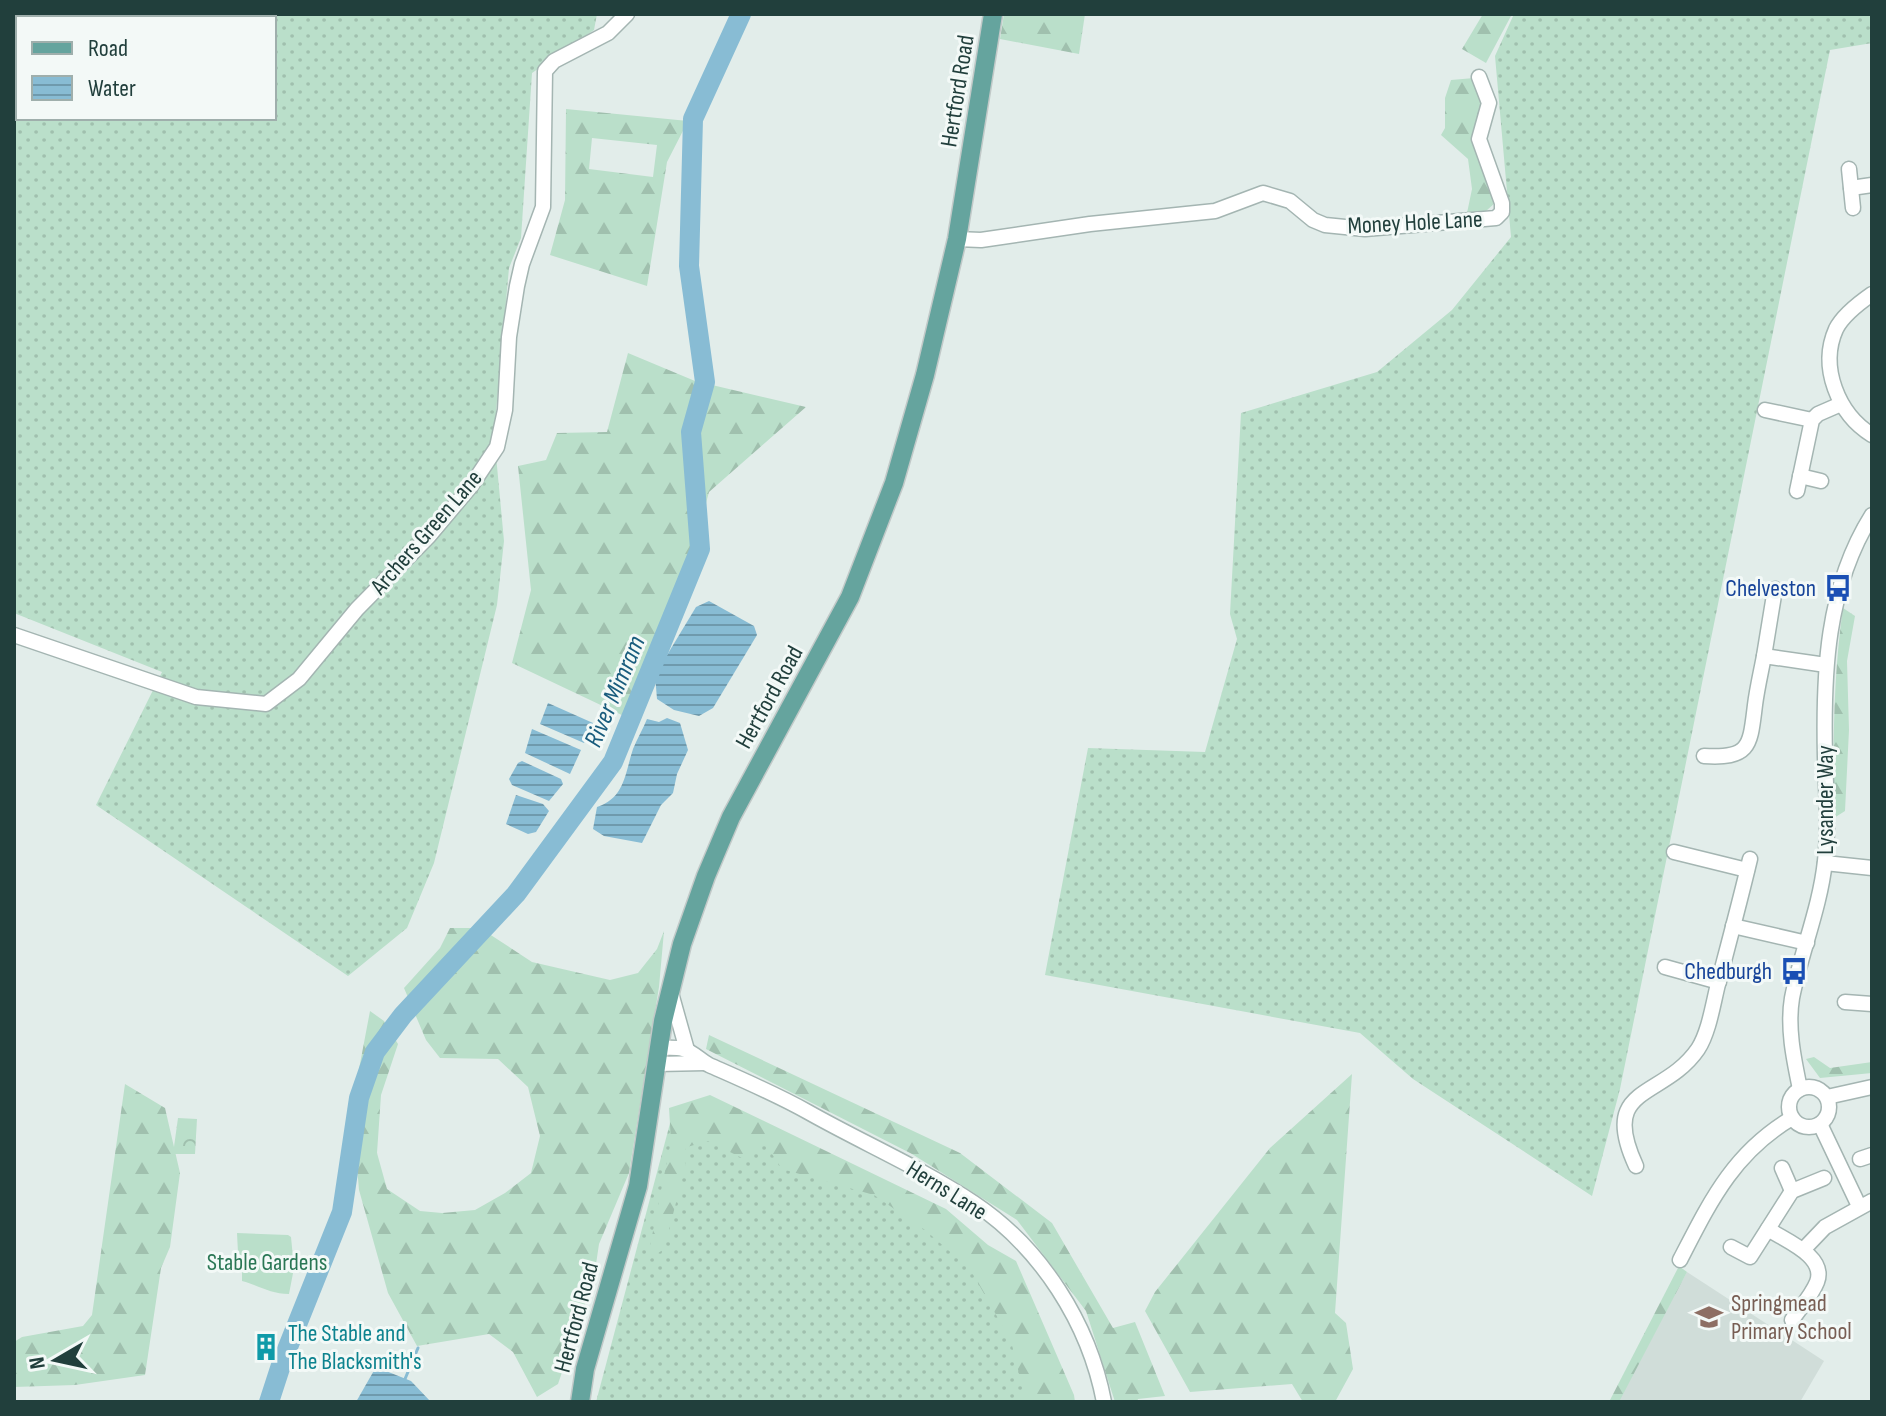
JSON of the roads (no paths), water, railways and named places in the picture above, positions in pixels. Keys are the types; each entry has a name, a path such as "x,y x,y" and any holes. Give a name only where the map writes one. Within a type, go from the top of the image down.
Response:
{"main road":[{"name":"Hertford Road","path":"580,1402 585,1369 638,1186 670,988 682,944 731,817 850,597 889,497 925,375 957,239 993,14"}],"street":[{"name":"Archers Green Lane","path":"14,635 196,697 266,704 299,679 357,609 429,536 471,486 497,447 505,410 509,337 522,264 543,207 545,71 554,61 608,33 627,14"},
{"name":"Money Hole Lane","path":"957,239 981,240 1090,224 1215,211 1263,193 1290,201 1313,220 1365,229 1496,218 1502,212 1502,203 1479,139 1489,103 1479,77"},
{"path":"1849,169 1853,208"},
{"path":"1851,188 1872,185"},
{"path":"1872,294 1837,327 1832,343 1831,371 1833,386 1841,404 1872,435"},
{"path":"1821,481 1799,484 1812,420 1841,404"},
{"path":"1765,410 1812,420"},
{"name":"Lysander Way","path":"1800,1089 1791,1036 1792,1000 1825,863 1826,665 1833,615 1848,562 1872,515"},
{"path":"1704,756 1728,756 1743,751 1752,739 1775,589"},
{"path":"1764,656 1826,665"},
{"path":"1636,1166 1623,1133 1626,1111 1634,1100 1678,1071 1699,1047 1719,982 1748,864 1674,852"},
{"path":"1825,863 1872,868"},
{"path":"1733,926 1807,943"},
{"path":"1665,967 1719,982"},
{"path":"658,1056 687,1050 679,1031 670,988"},
{"path":"1845,1002 1872,1004"},
{"name":"Herns Lane","path":"687,1050 705,1063 779,1096 919,1170 975,1204 1008,1229 1051,1278 1079,1326 1104,1402"},
{"name":"Herns Lane","path":"658,1056 705,1063"},
{"path":"1827,1097 1829,1109 1820,1124 1808,1128 1792,1118 1789,1105 1800,1089 1812,1087 1827,1097 1872,1087"},
{"path":"1680,1260 1728,1173 1753,1146 1792,1118"},
{"path":"1803,1250 1825,1227 1866,1204 1820,1124"},
{"path":"1782,1168 1792,1191"},
{"path":"1731,1247 1750,1257 1792,1191 1824,1178"},
{"path":"1768,1229 1803,1250 1814,1261 1818,1276 1792,1320"}],"water":[{"path":"709,601 754,626 757,635 713,708 699,716 674,710 657,699 655,675 696,607"},
{"path":"548,703 593,723 584,743 540,724"},
{"path":"667,718 680,723 688,750 677,774 673,793 661,805 642,843 604,836 593,829 597,807 619,791 647,719 659,722"},
{"path":"532,729 581,750 570,774 525,753"},
{"path":"522,761 561,779 563,784 549,801 512,785 509,779"},
{"path":"516,795 543,804 549,811 536,832 528,834 506,824"},
{"path":"376,1367 411,1381 431,1402 356,1402"}],"waterway":[{"name":"River Mimram","path":"269,1402 342,1212 359,1098 375,1052 403,1015 516,894 613,762 700,549 691,432 705,382 689,266 693,119 741,14"},
{"path":"405,1379 418,1348"}],"place":[{"name":"Chelveston","path":"1838,588"},
{"name":"Chedburgh","path":"1794,971"},
{"name":"Springmead Primary School","path":"1709,1317"},
{"name":"The Stable and The Blacksmith's","path":"266,1347"}],"park label":[{"name":"Stable Gardens","path":"267,1262"}]}
